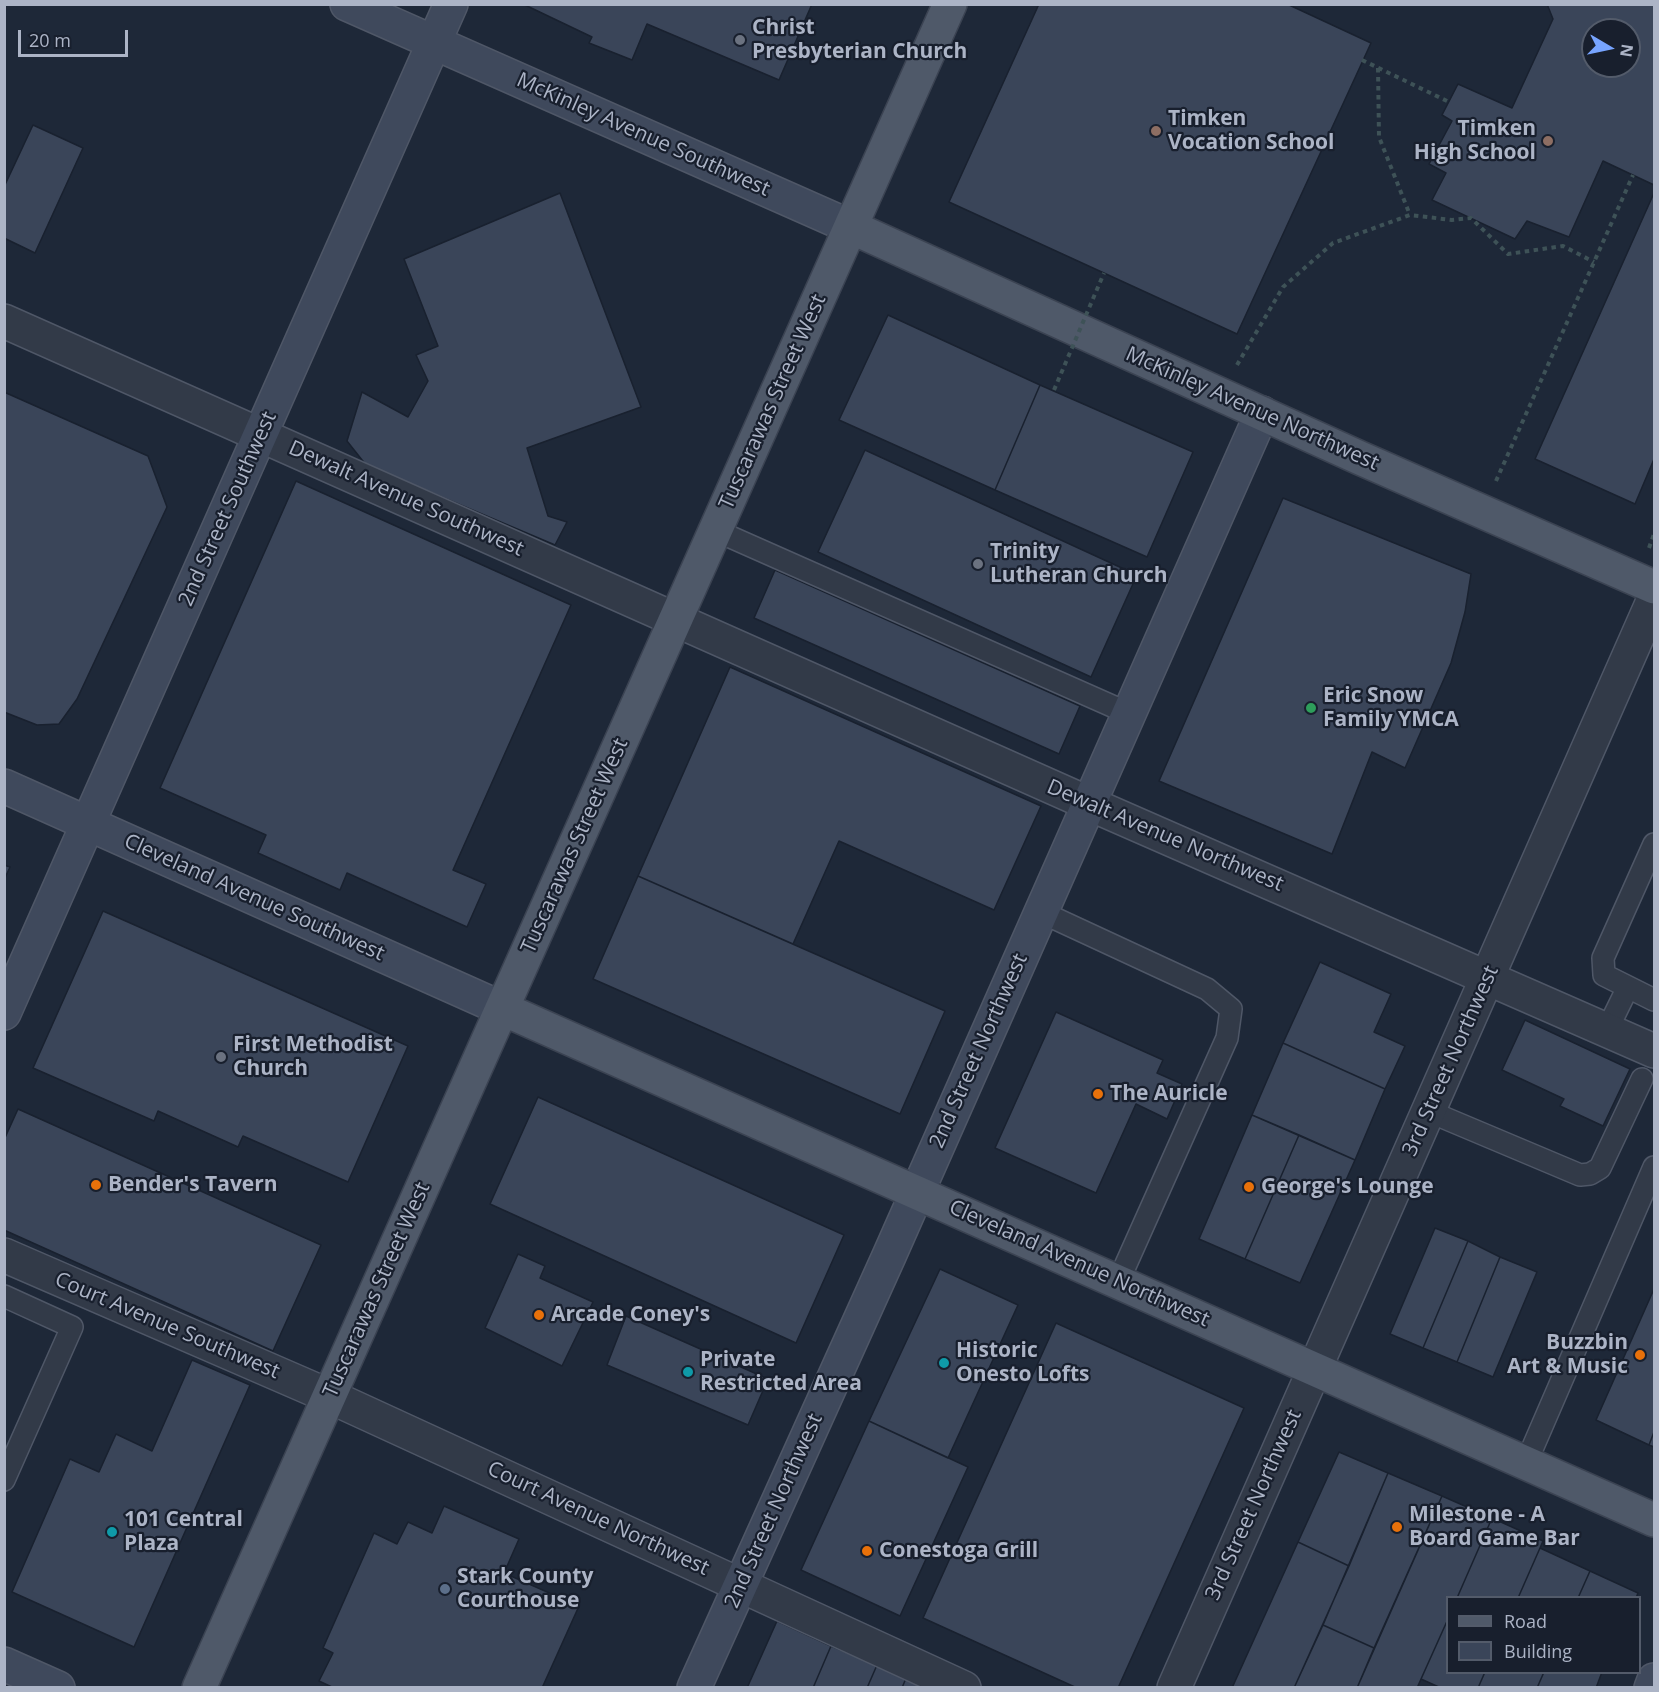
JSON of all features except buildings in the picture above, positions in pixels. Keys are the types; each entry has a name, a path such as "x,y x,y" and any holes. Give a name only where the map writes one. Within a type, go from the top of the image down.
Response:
{"main road":[{"name":"Tuscarawas Street West","path":"199,1688 676,618 717,531 950,4"},
{"name":"McKinley Avenue Northwest","path":"851,227 1482,512 1654,587"},
{"name":"Cleveland Avenue Northwest","path":"503,1009 1654,1520"}],"street":[{"name":"McKinley Avenue Southwest","path":"347,4 851,227"},
{"name":"2nd Street Southwest","path":"4,1013 451,4"},
{"name":"Dewalt Avenue Southwest","path":"4,321 676,618"},
{"name":"2nd Street Northwest","path":"694,1688 1090,804 1262,413"},
{"name":"3rd Street Northwest","path":"1174,1688 1654,599"},
{"name":"Dewalt Avenue Northwest","path":"676,618 1090,804 1607,1030 1648,1065"},
{"name":"Cleveland Avenue Southwest","path":"4,786 503,1009"},
{"name":"Court Avenue Southwest","path":"4,1255 329,1396"},
{"name":"Court Avenue Northwest","path":"329,1396 964,1688"},
{"path":"4,1664 58,1688"},
{"path":"1651,1688 1654,1680"}],"lane":[{"path":"717,531 1130,714"},
{"path":"1654,844 1603,958 1604,975 1654,1000"},
{"path":"1041,912 1207,989 1231,1009 1227,1038 1118,1282"},
{"path":"1607,1030 1629,987"},
{"path":"1428,1111 1580,1175 1590,1174 1600,1168 1648,1065"},
{"path":"1526,1463 1654,1167"},
{"path":"4,1296 72,1327 4,1480"}],"path":[{"path":"1362,60 1447,101"},
{"path":"1378,68 1379,137 1410,215"},
{"path":"1482,512 1634,175"},
{"path":"1219,394 1283,287 1333,243 1410,215 1452,220 1471,218 1508,254 1563,246 1594,262"},
{"path":"1054,390 1104,273"}],"place":[{"name":"Christ Presbyterian Church","path":"740,40"},
{"name":"Timken Vocation School","path":"1156,131"},
{"name":"Timken High School","path":"1548,141"},
{"name":"Trinity Lutheran Church","path":"978,564"},
{"name":"Eric Snow Family YMCA","path":"1311,708"},
{"name":"First Methodist Church","path":"221,1057"},
{"name":"The Auricle","path":"1098,1094"},
{"name":"Bender's Tavern","path":"96,1185"},
{"name":"George's Lounge","path":"1249,1187"},
{"name":"Arcade Coney's","path":"539,1315"},
{"name":"Buzzbin Art & Music","path":"1640,1355"},
{"name":"Historic Onesto Lofts","path":"944,1363"},
{"name":"Private Restricted Area","path":"688,1372"},
{"name":"Milestone - A Board Game Bar","path":"1397,1527"},
{"name":"101 Central Plaza","path":"112,1532"},
{"name":"Conestoga Grill","path":"867,1551"},
{"name":"Stark County Courthouse","path":"445,1589"}]}
